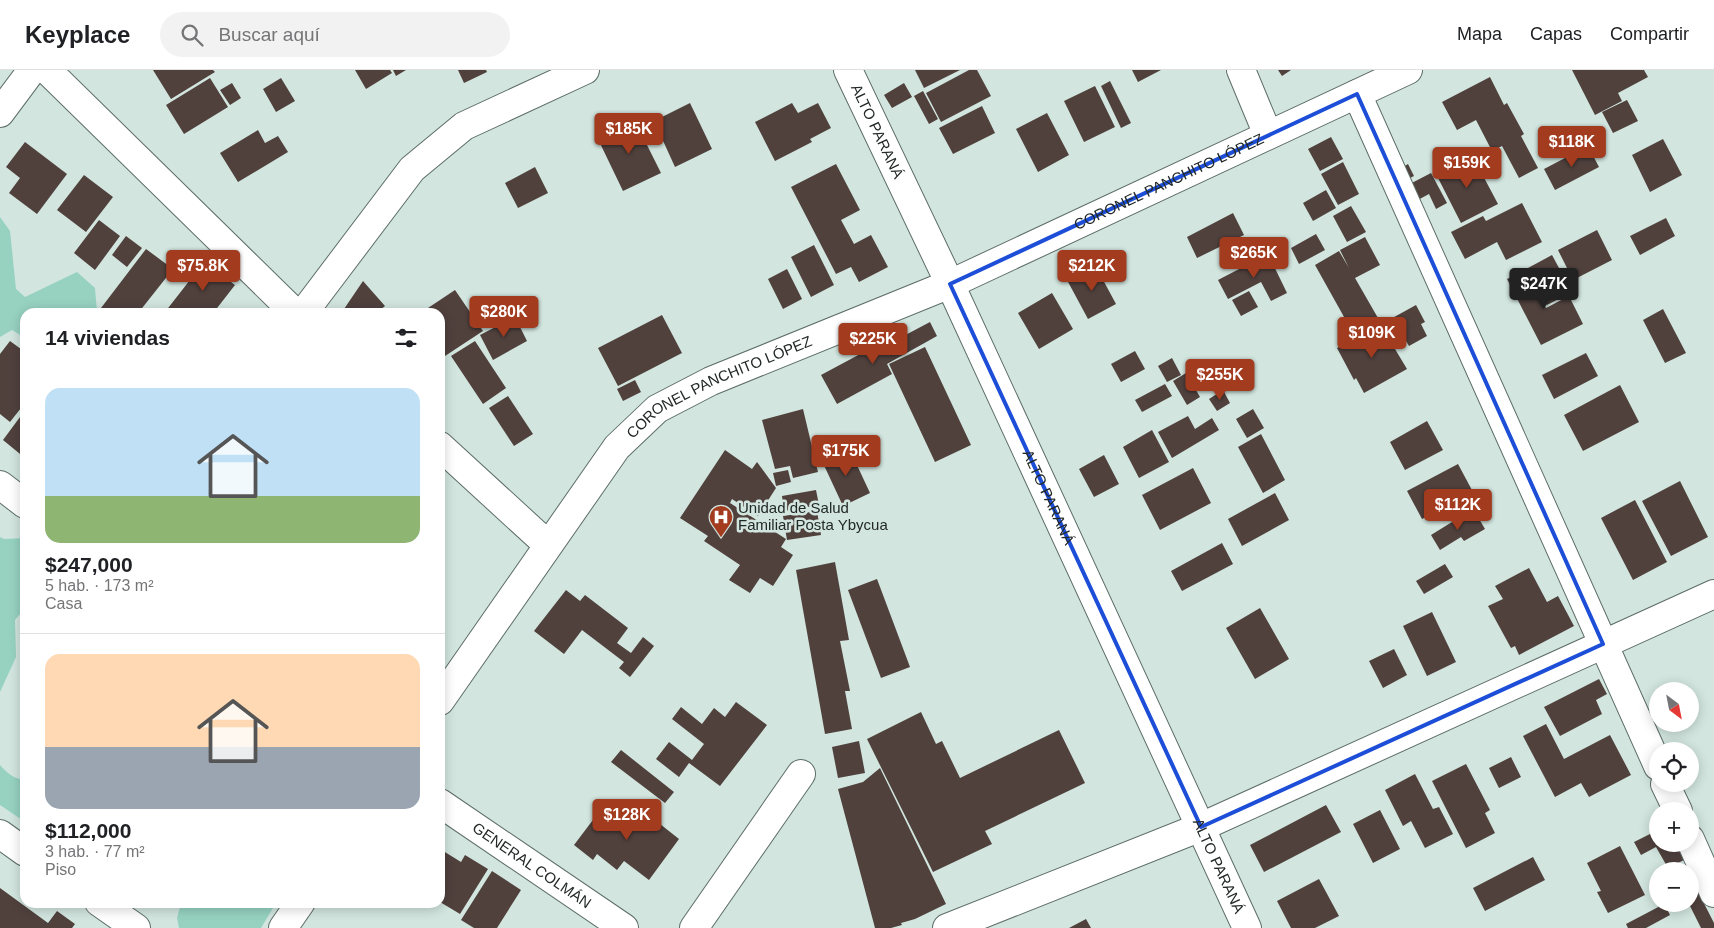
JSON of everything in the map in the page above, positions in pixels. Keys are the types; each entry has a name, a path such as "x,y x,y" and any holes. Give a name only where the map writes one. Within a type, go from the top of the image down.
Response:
{"street":[{"path":"0,113 32,70"},
{"path":"47,70 290,308"},
{"path":"307,308 412,169 464,126 585,70"},
{"name":"ALTO PARANÁ","path":"848,70 950,284 1247,928"},
{"path":"1240,70 1268,135"},
{"name":"CORONEL PANCHITO LÓPEZ","path":"445,694 617,447 657,409 710,381 950,284 1408,70"},
{"path":"1357,94 1649,746"},
{"path":"445,451 548,545"},
{"path":"0,485 20,500"},
{"path":"948,928 1201,828 1714,594"},
{"path":"694,928 801,774"},
{"name":"GENERAL COLMÁN","path":"445,806 624,928"},
{"path":"0,834 20,848"},
{"path":"1696,852 1714,893"},
{"path":"108,908 136,928"},
{"path":"283,928 297,908"}],"highlighted area":[{"path":"1357,94 1603,644 1201,827 950,284"}],"green space":[{"path":"0,217 10,231 16,289 25,297 77,272 95,288 97,308 20,308 20,335 12,330 0,337"},
{"path":"0,537 4,539 20,538 20,614 15,620 16,657 0,692"},
{"path":"0,765 5,771 20,779 20,819 0,805"},
{"path":"180,908 273,908 261,928 179,928 177,918"}],"building":[{"path":"153,70 213,70 215,72 171,99"},
{"path":"355,70 390,70 392,73 366,89"},
{"path":"393,70 406,70 396,76"},
{"path":"458,70 486,70 487,72 464,83"},
{"path":"915,70 960,70 924,88"},
{"path":"969,70 977,70 991,96 941,122 926,93"},
{"path":"1132,70 1161,70 1138,82"},
{"path":"1278,70 1291,70 1282,76"},
{"path":"1572,70 1644,70 1648,77 1618,93 1622,101 1595,115"},
{"path":"1490,77 1504,105 1507,103 1524,134 1521,136 1538,168 1519,178 1502,146 1492,151 1476,120 1457,130 1442,102"},
{"path":"210,78 228,107 184,134 166,105"},
{"path":"281,78 295,101 276,112 263,89"},
{"path":"1110,81 1131,123 1121,128 1101,86"},
{"path":"232,83 241,98 230,105 220,90"},
{"path":"904,83 912,97 892,108 884,95"},
{"path":"1095,86 1115,127 1084,142 1064,101"},
{"path":"923,91 938,119 929,124 914,96"},
{"path":"1627,100 1638,121 1613,133 1602,112"},
{"path":"690,103 712,149 675,167 654,121"},
{"path":"792,103 798,113 818,103 831,128 810,139 812,142 775,161 755,122"},
{"path":"982,106 995,133 953,154 939,128"},
{"path":"1047,113 1069,155 1038,172 1016,129"},
{"path":"634,119 661,173 623,191 597,137"},
{"path":"258,130 265,143 278,136 288,152 238,182 220,153"},
{"path":"1331,137 1343,159 1320,171 1308,149"},
{"path":"1663,139 1682,175 1650,192 1632,155"},
{"path":"25,142 67,174 37,214 9,193 20,178 6,167"},
{"path":"1588,146 1599,167 1555,190 1544,169"},
{"path":"1472,155 1498,204 1461,223 1436,174"},
{"path":"1343,162 1359,194 1338,205 1321,174"},
{"path":"836,164 860,210 841,220 854,244 871,235 888,267 859,282 851,267 836,274 791,187"},
{"path":"1408,164 1414,176 1406,180 1400,169"},
{"path":"535,167 548,193 518,208 505,183"},
{"path":"1431,173 1447,203 1436,209 1429,194 1414,202 1406,186"},
{"path":"84,175 113,197 86,232 57,210"},
{"path":"1326,190 1336,208 1313,221 1303,203"},
{"path":"1522,203 1542,242 1506,260 1497,242 1465,259 1451,232 1483,216 1486,221"},
{"path":"1351,206 1366,232 1347,242 1333,216"},
{"path":"1233,213 1244,235 1197,258 1187,237"},
{"path":"1666,218 1675,236 1640,255 1630,236"},
{"path":"99,220 120,236 95,270 74,253"},
{"path":"1597,230 1612,260 1573,280 1558,250"},
{"path":"1316,234 1325,250 1299,264 1291,248"},
{"path":"126,236 142,248 127,267 112,255"},
{"path":"1365,237 1380,265 1355,278 1378,318 1353,333 1315,265 1339,251 1349,268 1340,250"},
{"path":"814,245 834,285 811,297 791,257"},
{"path":"146,249 173,269 142,308 101,308"},
{"path":"1268,254 1287,293 1271,301 1261,282 1228,299 1218,280"},
{"path":"1552,255 1572,292 1547,305 1528,268"},
{"path":"204,262 235,285 217,308 168,308"},
{"path":"1095,265 1116,304 1088,319 1067,280"},
{"path":"787,269 802,299 783,309 768,279"},
{"path":"1526,270 1546,308 1569,296 1583,324 1541,345 1507,279"},
{"path":"363,281 385,306 383,308 345,308"},
{"path":"455,290 483,331 445,356 445,308 428,308"},
{"path":"1249,291 1258,307 1241,316 1232,300"},
{"path":"1052,293 1073,329 1039,349 1018,313"},
{"path":"1416,305 1425,322 1421,324 1427,336 1409,346 1402,334 1397,337 1387,321"},
{"path":"1663,309 1686,353 1665,363 1643,320"},
{"path":"662,315 682,353 618,386 598,348"},
{"path":"515,317 527,341 493,360 480,335"},
{"path":"930,322 937,336 887,364 892,374 837,404 821,375 877,345 879,349"},
{"path":"1380,324 1407,369 1364,393 1356,378 1354,380 1337,348"},
{"path":"10,341 20,348 20,409 10,422 0,414 0,354"},
{"path":"475,341 506,388 483,404 451,356"},
{"path":"925,347 971,445 935,462 889,364"},
{"path":"1135,351 1145,369 1121,382 1111,364"},
{"path":"1586,353 1598,376 1554,399 1542,375"},
{"path":"1172,358 1181,375 1167,382 1158,366"},
{"path":"1186,373 1200,397 1187,405 1173,381"},
{"path":"635,380 641,392 623,401 617,389"},
{"path":"1165,384 1172,396 1142,412 1135,400"},
{"path":"1620,385 1639,422 1583,451 1564,415"},
{"path":"1223,390 1230,403 1217,411 1209,399"},
{"path":"508,396 533,434 514,446 489,408"},
{"path":"803,409 818,472 793,478 790,466 775,469 762,420"},
{"path":"1253,409 1264,428 1247,438 1236,419"},
{"path":"1188,416 1195,429 1212,418 1219,430 1172,458 1158,432"},
{"path":"20,417 20,454 3,440"},
{"path":"1427,421 1443,450 1405,470 1390,442"},
{"path":"1152,430 1169,462 1139,478 1123,447"},
{"path":"1261,434 1285,480 1263,493 1238,447"},
{"path":"849,448 870,493 843,506 822,461"},
{"path":"725,450 752,469 757,462 776,488 758,516 732,499 730,503 786,539 781,547 793,555 773,586 760,578 750,593 729,580 740,565 704,541 708,536 680,518"},
{"path":"1104,455 1119,484 1094,497 1079,469"},
{"path":"1458,464 1473,492 1422,519 1407,491"},
{"path":"1193,468 1211,503 1160,530 1142,495"},
{"path":"788,470 791,482 776,486 773,473"},
{"path":"1680,481 1708,537 1671,556 1642,501"},
{"path":"816,490 819,505 784,511 782,496"},
{"path":"1275,493 1289,520 1242,546 1228,519"},
{"path":"1635,500 1667,562 1633,580 1601,518"},
{"path":"817,511 821,535 787,540 783,516"},
{"path":"1475,512 1485,529 1464,541 1461,537 1440,550 1431,535 1452,522 1454,524"},
{"path":"1222,543 1233,564 1182,591 1171,571"},
{"path":"835,562 849,640 840,641 850,691 845,691 852,729 825,734 796,570"},
{"path":"1445,564 1453,577 1424,594 1416,581"},
{"path":"1529,568 1547,602 1558,596 1574,626 1519,655 1515,646 1511,648 1488,606 1503,599 1495,586"},
{"path":"877,579 910,667 881,678 848,590"},
{"path":"566,590 580,601 585,595 628,628 617,643 631,653 643,637 654,646 630,677 619,668 624,662 582,630 564,654 534,631"},
{"path":"1260,608 1289,659 1255,679 1226,628"},
{"path":"1432,612 1456,662 1427,676 1403,626"},
{"path":"1394,649 1407,675 1383,688 1369,661"},
{"path":"1599,679 1607,694 1596,700 1602,714 1560,736 1544,707"},
{"path":"736,702 767,725 720,786 689,763 679,777 656,759 669,742 692,760 704,744 672,719 681,707 702,724 714,708 725,717"},
{"path":"921,712 936,744 942,741 960,778 1059,730 1085,783 985,831 992,844 933,872 867,739"},
{"path":"1546,724 1564,759 1610,735 1631,775 1589,797 1581,783 1555,797 1523,736"},
{"path":"859,741 865,773 838,778 832,747"},
{"path":"621,750 674,792 665,803 611,762"},
{"path":"1511,757 1521,777 1499,788 1489,768"},
{"path":"1466,764 1490,810 1485,813 1495,833 1466,848 1432,781"},
{"path":"880,768 946,904 915,919 901,923 902,925 891,928 875,928 838,789 863,782"},
{"path":"1415,774 1433,809 1439,807 1453,834 1425,848 1411,821 1403,826 1385,790"},
{"path":"608,800 627,815 630,812 650,827 655,820 679,839 649,880 624,861 617,870 597,854 593,860 574,845"},
{"path":"1326,805 1341,832 1264,872 1250,845"},
{"path":"1380,810 1400,849 1373,863 1353,824"},
{"path":"1649,834 1649,851 1641,855 1634,842"},
{"path":"1620,846 1645,895 1608,913 1597,892 1601,891 1587,863"},
{"path":"445,852 461,862 465,855 488,869 460,914 445,905"},
{"path":"1659,852 1682,852 1686,859 1680,862 1665,862"},
{"path":"1533,857 1545,880 1485,911 1473,888"},
{"path":"492,871 521,890 497,928 474,928 461,920"},
{"path":"1319,879 1339,916 1315,928 1291,928 1277,901"},
{"path":"0,888 20,903 20,908 27,908 48,923 57,911 75,924 72,928 0,928"},
{"path":"1699,894 1714,923 1714,928 1701,928 1693,912 1699,912"},
{"path":"1649,912 1668,912 1670,915 1646,928 1628,928 1626,924"},
{"path":"1086,919 1091,928 1069,928"}],"place":[{"name":"Unidad de Salud Familiar Posta Ybycua","path":"721,538"}]}
